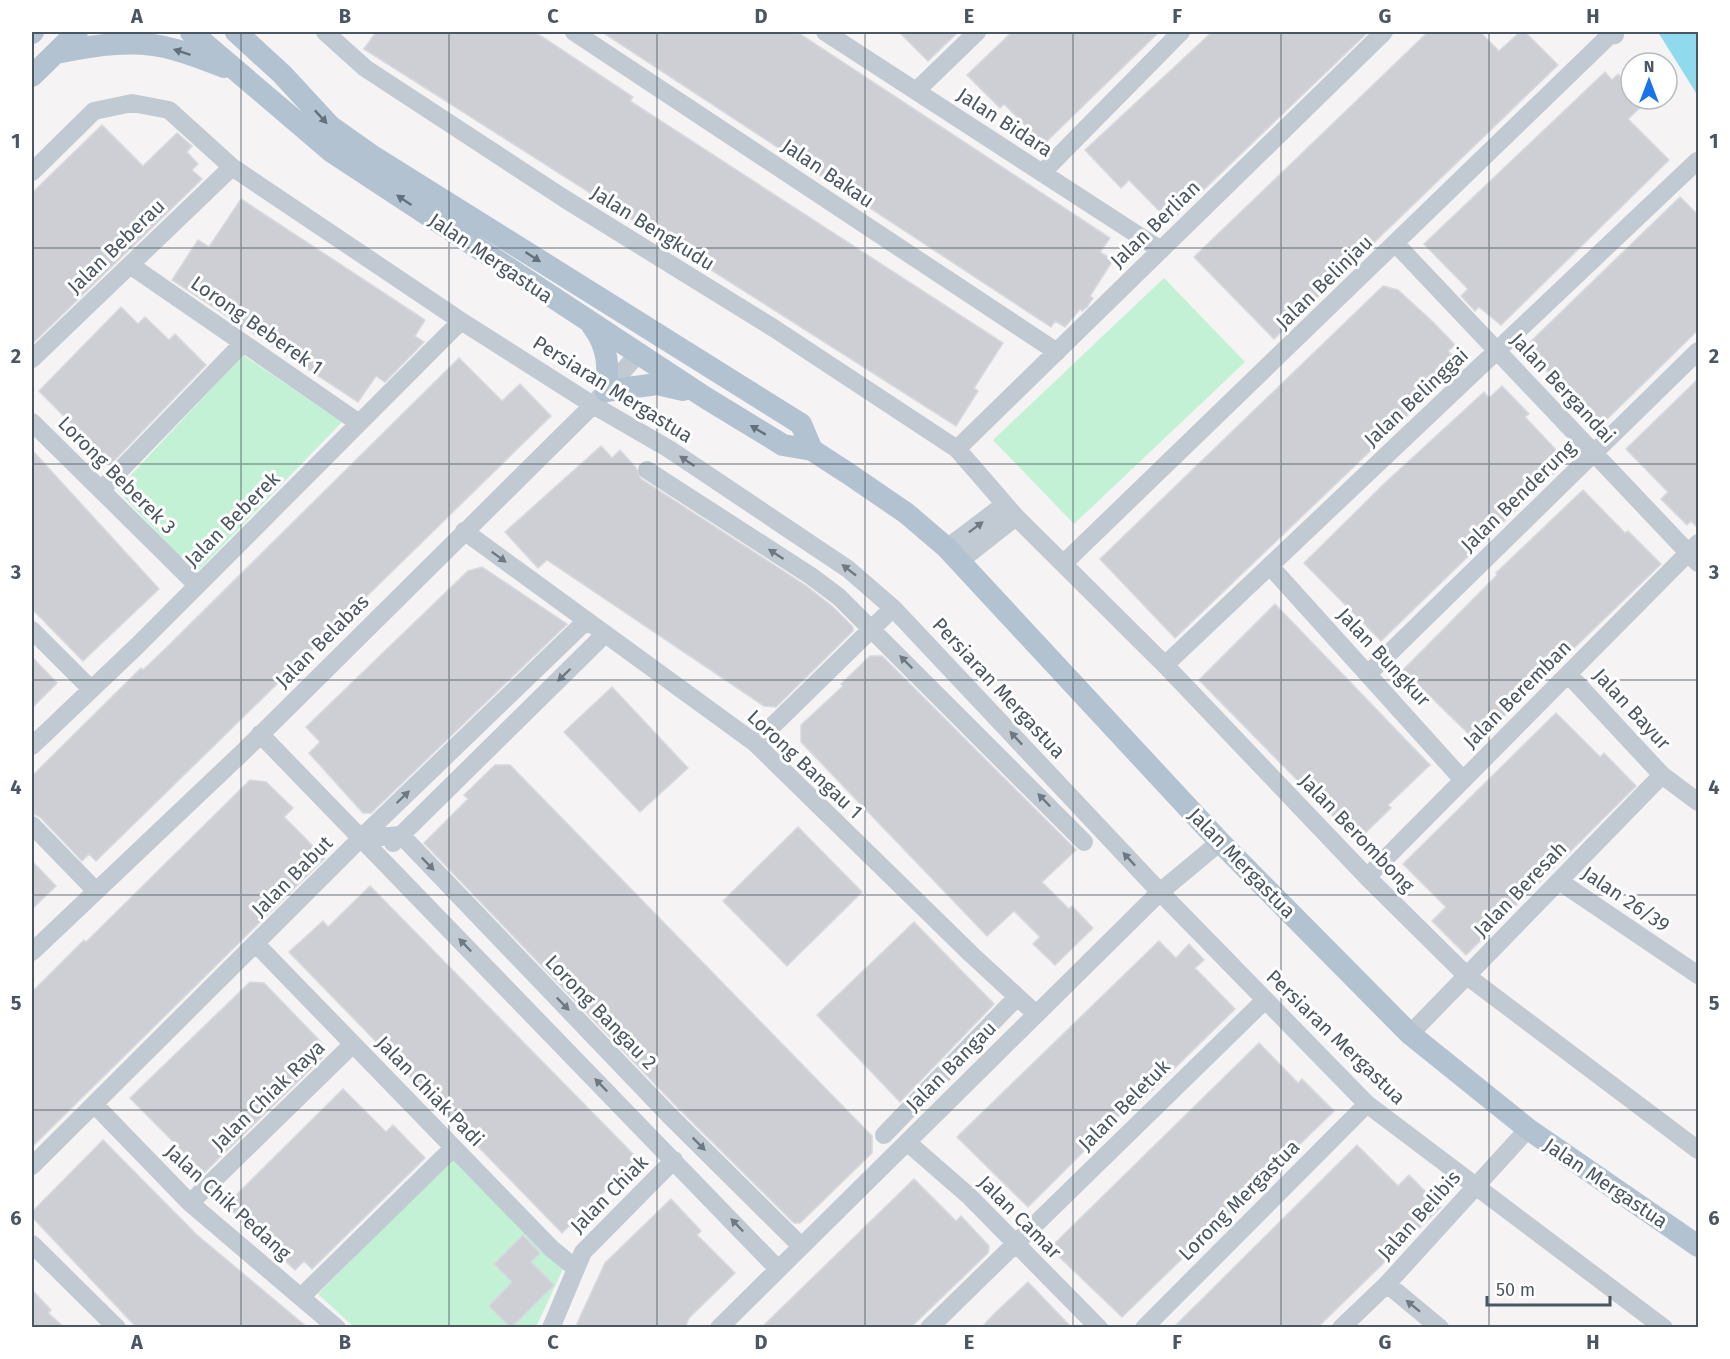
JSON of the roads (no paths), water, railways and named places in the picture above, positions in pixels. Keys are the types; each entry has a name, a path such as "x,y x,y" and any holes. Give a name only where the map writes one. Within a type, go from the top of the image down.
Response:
{"main road":[{"path":"32,76 77,32"},
{"name":"Jalan Mergastua","path":"191,32 332,152 706,398 783,445 812,450 906,513 954,554 1220,842 1410,1034 1528,1129 1698,1246"},
{"name":"Jalan Mergastua","path":"236,32 282,74 330,126 371,155 701,364 801,424 812,450"},
{"path":"254,32 282,74"},
{"path":"56,53 123,44 144,45 174,49 237,72"},
{"path":"626,316 633,330 638,354 661,354 701,364"},
{"path":"592,325 604,346 607,359 599,398 657,384 673,386 706,398"}],"street":[{"name":"Jalan Bakau","path":"574,32 1057,352"},
{"name":"Jalan Bidara","path":"825,32 1161,250"},
{"path":"916,91 977,32"},
{"path":"1042,173 1181,32"},
{"name":"Jalan Berlian","path":"957,450 1384,32"},
{"name":"Jalan Bengkudu","path":"331,33 365,68 565,200 775,329 957,450"},
{"name":"Jalan Belinjau","path":"1063,564 1609,36 1616,35"},
{"name":"Persiaran Mergastua","path":"32,172 94,111 132,103 169,110 232,166 461,321 599,398 669,449 848,569 892,608 1160,892 1367,1104 1664,1328"},
{"name":"Jalan Belinggai","path":"1165,665 1697,160"},
{"name":"Jalan Beberau","path":"32,359 232,166"},
{"name":"Jalan Bergandai","path":"1395,243 1594,453 1695,553"},
{"name":"Lorong Beberek 1","path":"130,265 359,423"},
{"name":"Jalan Beberek","path":"32,746 461,321"},
{"path":"101,490 243,343"},
{"name":"Jalan Benderung","path":"1369,673 1698,351"},
{"name":"Jalan Belabas","path":"32,952 260,734 599,398 638,354"},
{"name":"Lorong Beberek 3","path":"32,422 197,585"},
{"name":"Jalan Berombong","path":"957,450 1010,511 1165,665 1367,877 1467,976 1696,1149"},
{"path":"647,470 811,576 872,628 1084,842"},
{"path":"954,554 1010,511"},
{"name":"Lorong Bangau 1","path":"464,531 754,742 1036,1014"},
{"name":"Jalan Beremban","path":"1367,877 1568,674 1695,553"},
{"name":"Jalan Bungkur","path":"1270,566 1369,673 1463,780"},
{"path":"754,742 892,608"},
{"name":"Jalan Babut","path":"32,1166 361,838 586,621"},
{"path":"32,630 91,689"},
{"path":"379,857 605,634"},
{"name":"Jalan Bayur","path":"1568,674 1662,775 1698,802"},
{"path":"260,734 777,1268"},
{"name":"Jalan Beresah","path":"1410,1034 1662,775"},
{"path":"32,825 96,891"},
{"path":"361,838 401,835"},
{"name":"Lorong Bangau 2","path":"401,835 669,1115 800,1245"},
{"name":"Jalan Bangau","path":"719,1328 800,1245 1160,892 1220,842"},
{"name":"Jalan 26/39","path":"1559,881 1698,975"},
{"name":"Jalan Chiak Padi","path":"256,944 552,1249 574,1267"},
{"path":"884,1135 1017,997"},
{"name":"Jalan Beletuk","path":"929,1328 1264,1000"},
{"name":"Jalan Chiak Raya","path":"190,1203 353,1044"},
{"name":"Jalan Chik Pedang","path":"94,1104 190,1203 337,1328"},
{"name":"Lorong Mergastua","path":"1144,1328 1367,1104"},
{"name":"Jalan Belibis","path":"1341,1328 1387,1284 1528,1129"},
{"name":"Jalan Camar","path":"907,1142 1017,1244 1099,1328"},
{"path":"302,1296 453,1148"},
{"name":"Jalan Chiak","path":"551,1328 574,1267 583,1252 674,1160"},
{"path":"32,1244 117,1328"},
{"path":"1387,1284 1440,1328"}],"water":[{"path":"1658,32 1698,32 1698,96 1679,66 1679,51 1670,51"}]}
